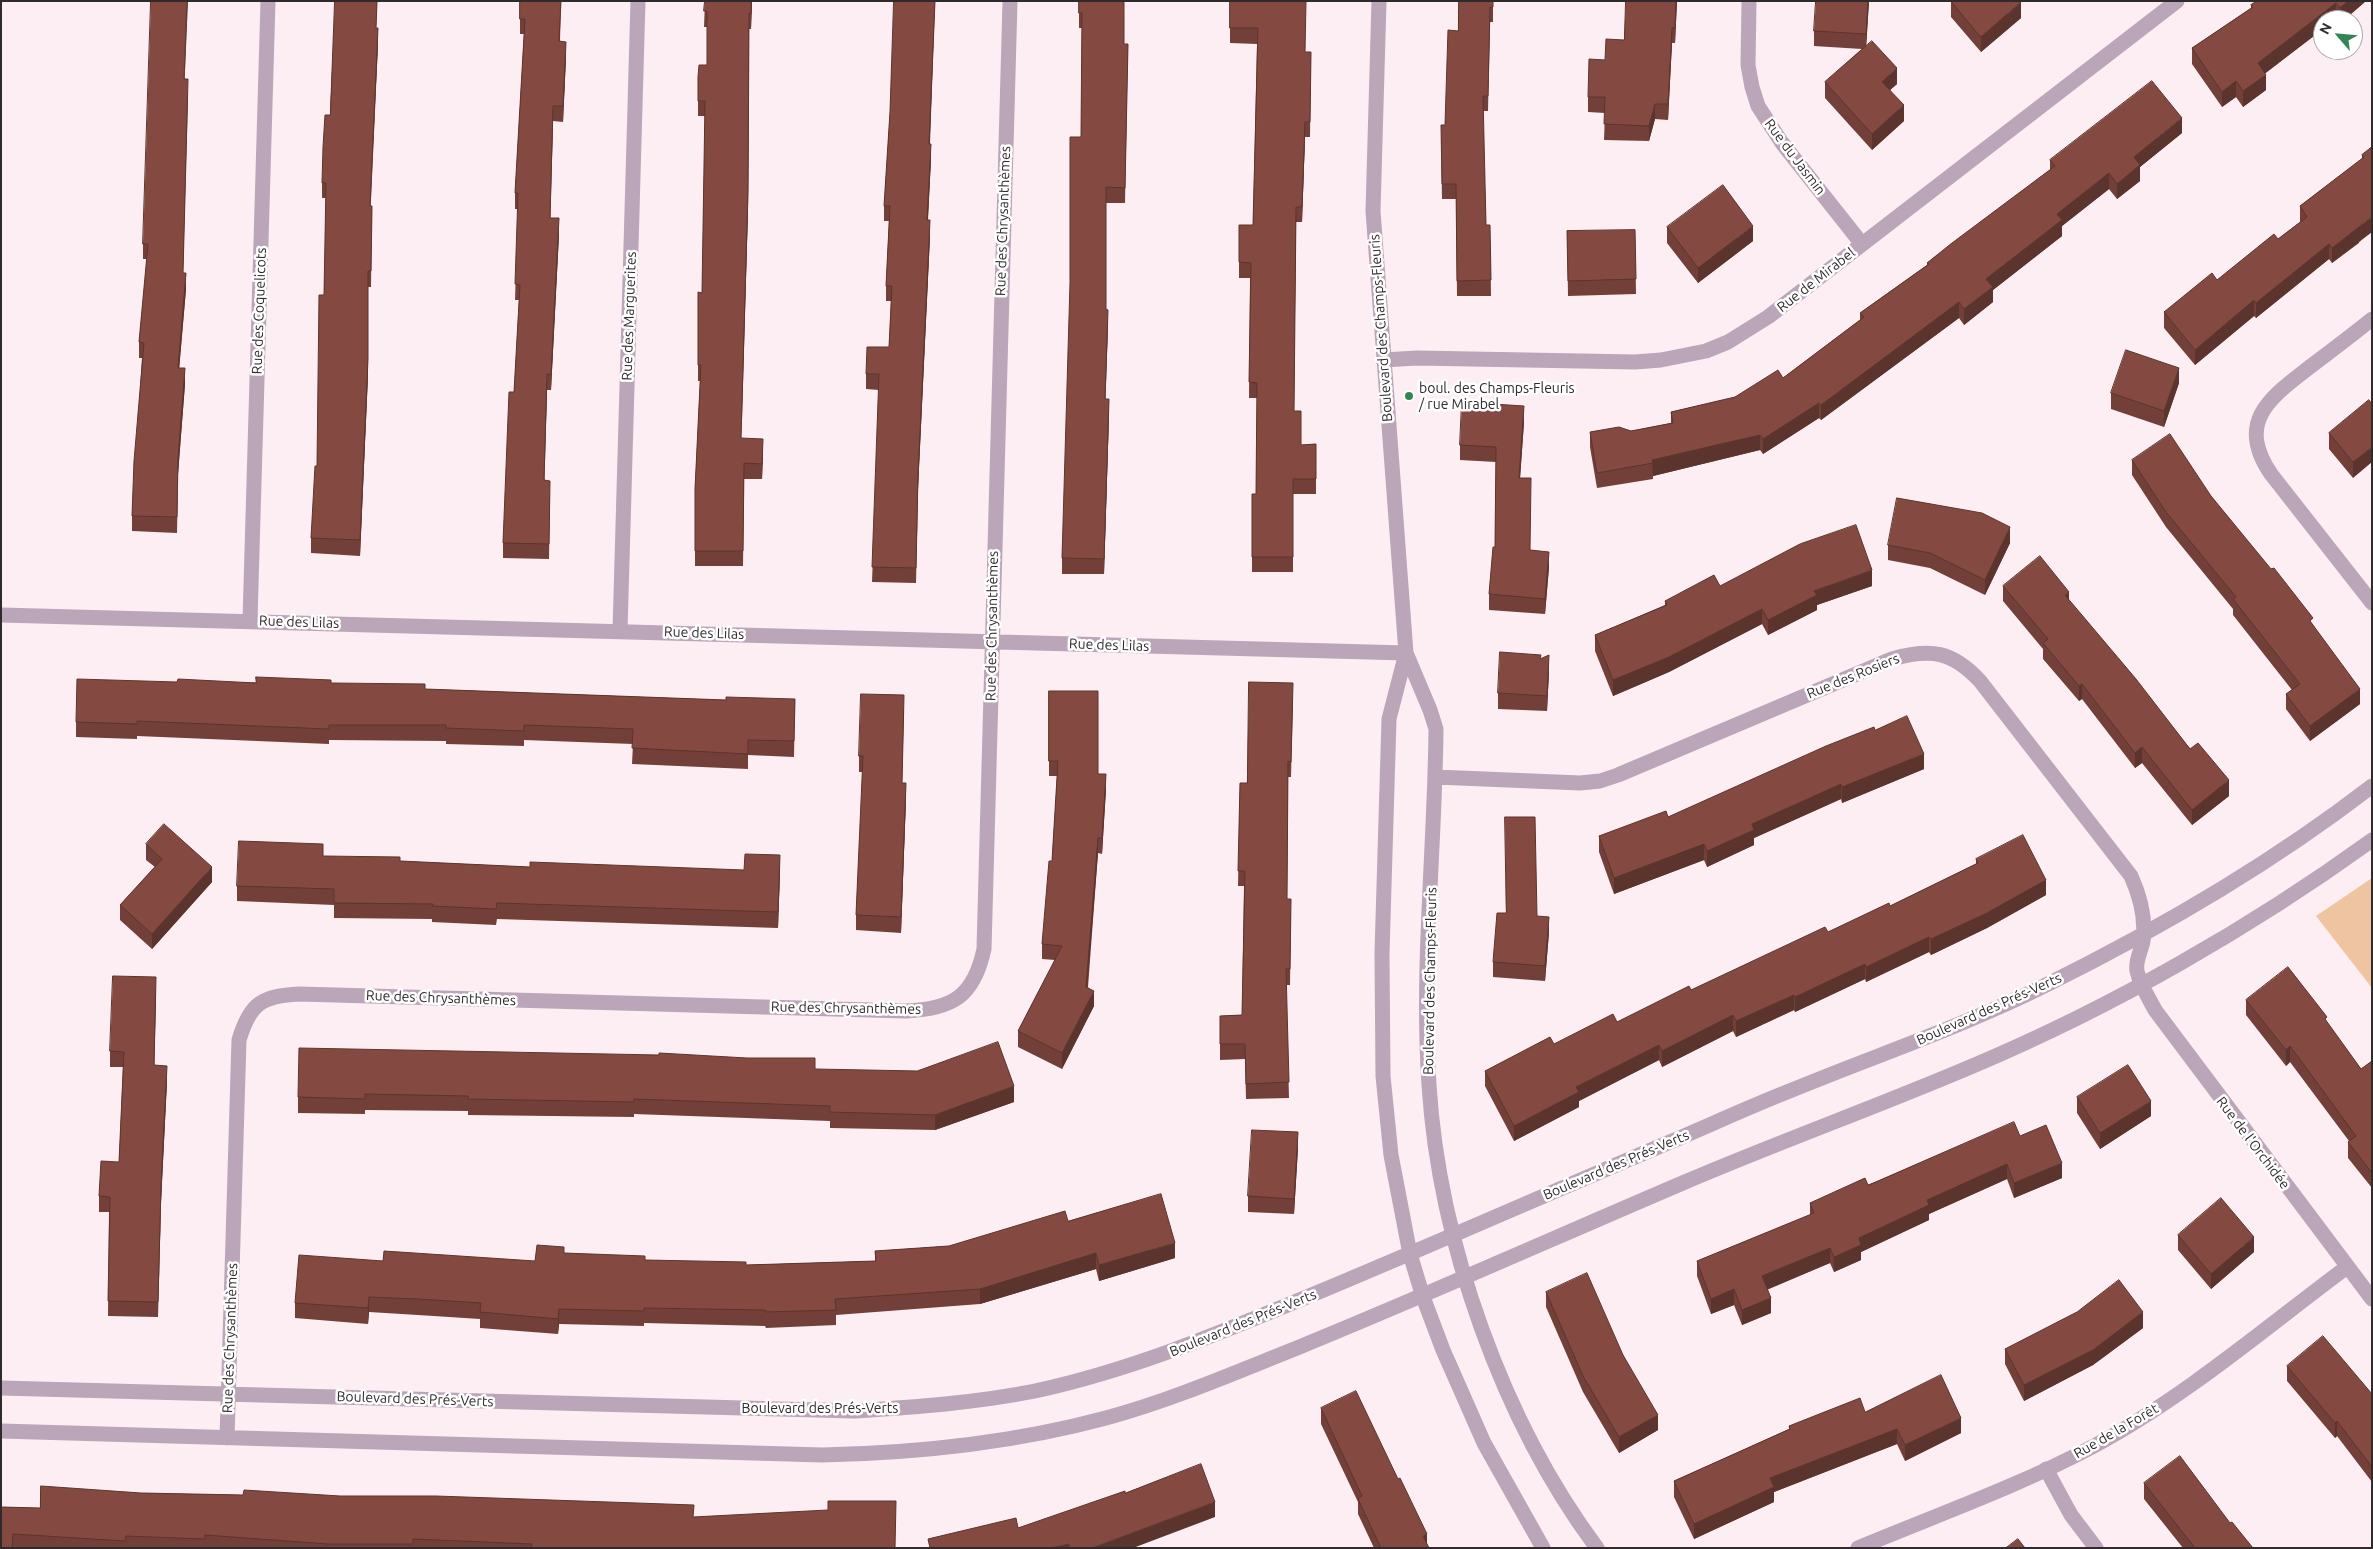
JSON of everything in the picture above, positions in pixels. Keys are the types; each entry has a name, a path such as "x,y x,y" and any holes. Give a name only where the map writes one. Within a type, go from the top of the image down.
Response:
{"street":[{"name":"Rue des Coquelicots","path":"250,620 268,1"},
{"name":"Rue des Marguerites","path":"620,631 638,1"},
{"name":"Rue des Chrysanthèmes","path":"226,1438 239,1040 250,1012 260,1001 271,997 299,994 906,1011 927,1010 948,1004 964,992 975,980 984,950 1010,1"},
{"name":"Boulevard des Champs-Fleuris","path":"1379,1 1373,203 1383,360 1406,653 1436,729 1427,1046 1433,1128 1454,1235 1480,1325 1514,1407 1552,1479 1597,1548"},
{"name":"Rue du Jasmin","path":"1749,1 1748,65 1758,106 1782,143 1862,244"},
{"name":"Rue de Mirabel","path":"1383,360 1417,358 1635,362 1684,357 1720,345 1748,330 2177,1"},
{"path":"2372,319 2279,391 2265,406 2258,421 2256,436 2258,450 2271,474 2372,603"},
{"name":"Rue des Lilas","path":"1,615 250,620 1406,653"},
{"name":"Rue des Rosiers","path":"1436,777 1580,783 1600,781 1892,659 1914,653 1932,652 1950,657 1966,666 1980,680 2132,876 2138,891 2144,933 2137,959 2137,970 2141,984"},
{"name":"Boulevard des Champs-Fleuris","path":"1406,653 1389,719 1381,996 1386,1120 1391,1155 1410,1254 1423,1297 1443,1350 1484,1443 1544,1548"},
{"name":"Boulevard des Prés-Verts","path":"1,1388 845,1411 981,1400 1038,1390 1146,1361 1410,1254 1790,1090 1964,1022 2046,985 2144,933 2288,847 2372,786"},
{"path":"1,1431 822,1455 902,1452 952,1447 1032,1435 1136,1409 1211,1382 1423,1297 1753,1153 1977,1064 2141,984 2277,904 2372,840"},
{"name":"Rue de l'Orchidée","path":"2141,984 2169,1031 2372,1299"},
{"name":"Rue de la Forêt","path":"1858,1548 2046,1469 2094,1446 2181,1392 2347,1267"},
{"path":"2046,1469 2071,1515 2096,1548"}],"shaded area":[{"path":"2372,878 2372,988 2316,916"}],"building":[{"path":"151,1 187,1 184,79 188,79 183,273 186,273 178,368 185,368 178,459 177,517 132,516 134,461 144,343 139,342 148,244 143,244"},
{"path":"335,1 377,1 376,28 378,28 370,206 372,206 371,271 368,271 368,359 360,540 311,538 315,466 317,466 319,295 324,295 326,183 322,183 323,147 325,115 330,115"},
{"path":"520,1 561,1 559,41 566,42 563,106 553,106 550,218 559,218 551,375 547,374 544,480 550,481 549,544 503,543 509,392 514,392 520,285 515,284 518,193 515,193 525,19 520,19"},
{"path":"705,1 751,1 751,14 749,13 748,192 741,438 763,439 762,464 744,463 743,551 695,551 695,489 701,365 698,365 698,292 702,293 705,101 698,101 698,77 699,65 707,65 707,11 704,11"},
{"path":"894,1 935,1 927,220 930,220 918,474 916,568 872,567 879,374 866,374 867,347 889,347 892,286 886,286 890,206 884,206"},
{"path":"1079,1 1124,1 1124,44 1128,44 1125,188 1106,187 1106,309 1108,310 1105,399 1109,399 1104,559 1062,558 1070,283 1070,137 1081,137 1082,13 1079,13"},
{"path":"1230,1 1306,1 1305,52 1311,52 1310,122 1305,122 1302,207 1296,207 1294,411 1301,411 1301,445 1316,444 1316,479 1293,479 1293,557 1252,557 1252,494 1256,494 1257,383 1249,382 1251,263 1239,262 1239,225 1253,225 1258,28 1230,28"},
{"path":"1459,1 1493,1 1493,7 1490,7 1488,96 1483,96 1486,225 1490,225 1491,280 1457,281 1456,184 1442,184 1441,125 1445,125 1448,30 1458,31"},
{"path":"1626,1 1676,1 1675,28 1672,28 1668,104 1655,104 1649,126 1604,124 1605,97 1588,97 1589,59 1605,60 1606,39 1624,40"},
{"path":"1816,1 1868,1 1866,34 1814,31"},
{"path":"1951,1 2021,1 2021,2 1981,37"},
{"path":"2257,1 2348,1 2340,8 2336,3 2327,10 2313,10 2313,21 2258,63 2266,75 2243,91 2236,81 2222,92 2192,48 2253,7 2251,5"},
{"path":"1872,41 1897,68 1882,82 1904,105 1872,134 1825,82"},
{"path":"2152,81 2182,118 2134,157 2140,165 2117,184 2109,173 2057,214 2062,220 1986,279 1993,287 1964,309 1959,302 1821,405 1819,403 1763,439 1760,435 1652,460 1653,463 1597,473 1590,432 1619,427 1631,431 1673,423 1671,412 1735,397 1778,370 1783,378 1864,317 1860,313 1929,264 1927,263 1952,243 2055,166 2050,160"},
{"path":"2372,147 2372,217 2332,248 2329,244 2256,303 2254,300 2195,350 2164,312 2212,273 2217,280 2274,234 2278,239 2307,217 2300,206 2364,157 2362,155"},
{"path":"1723,185 1753,226 1698,268 1667,227"},
{"path":"1635,230 1636,279 1568,281 1567,231"},
{"path":"2126,350 2179,368 2164,411 2111,393"},
{"path":"2369,400 2372,404 2372,447 2353,462 2329,433"},
{"path":"1462,402 1524,406 1519,478 1531,478 1530,550 1549,552 1545,599 1489,594 1493,547 1495,547 1496,447 1460,445"},
{"path":"2170,434 2211,496 2271,569 2274,568 2313,618 2310,621 2360,689 2310,726 2286,694 2300,684 2233,599 2236,597 2166,512 2132,460"},
{"path":"1897,498 1982,513 2010,527 1985,580 1930,553 1888,545"},
{"path":"1856,525 1872,570 1814,591 1817,595 1768,620 1762,609 1669,657 1613,680 1595,635 1667,605 1665,601 1714,575 1720,586 1800,544"},
{"path":"2040,556 2069,592 2065,595 2136,679 2190,749 2198,743 2229,780 2192,810 2142,747 2135,753 2082,684 2079,686 2043,643 2048,639 2003,586"},
{"path":"1500,652 1541,655 1540,659 1549,655 1547,696 1498,693"},
{"path":"256,677 331,680 331,683 425,684 425,689 726,700 726,697 795,699 794,741 748,740 748,754 632,748 633,729 524,725 524,731 446,728 446,725 329,725 329,729 137,721 137,724 76,722 77,679 177,682 178,679 256,683"},
{"path":"1249,682 1293,683 1291,762 1288,761 1287,899 1291,899 1290,969 1286,969 1289,1082 1246,1084 1245,1044 1220,1044 1220,1016 1242,1015 1245,871 1238,871 1240,783 1247,783"},
{"path":"1049,691 1098,691 1098,774 1106,774 1102,838 1098,838 1086,987 1094,991 1062,1053 1018,1031 1062,946 1042,944 1049,861 1052,861 1058,761 1049,761"},
{"path":"861,694 904,695 902,783 906,783 901,917 856,915 863,756 859,756"},
{"path":"1907,716 1924,754 1842,787 1841,784 1752,824 1754,830 1707,851 1704,844 1614,878 1599,836 1666,811 1668,817 1826,746 1874,727 1875,730"},
{"path":"1505,817 1535,817 1537,916 1549,917 1545,966 1493,962 1497,913 1506,913"},
{"path":"164,824 212,867 152,934 120,905 162,859 146,844"},
{"path":"2023,835 2046,880 1987,913 1931,939 1929,937 1866,967 1865,964 1795,997 1794,995 1736,1021 1733,1015 1662,1051 1659,1045 1576,1087 1579,1092 1514,1126 1485,1071 1550,1037 1554,1044 1613,1014 1617,1022 1689,986 1691,990 1825,927 1828,932 1889,903 1890,906 1978,863 1976,859"},
{"path":"239,841 323,844 323,856 400,857 400,861 530,867 530,862 744,870 745,854 780,855 778,912 497,903 496,909 432,906 433,904 334,903 334,889 237,886"},
{"path":"2288,967 2327,1017 2325,1019 2361,1069 2372,1061 2372,1173 2348,1142 2356,1136 2290,1046 2286,1050 2246,1000"},
{"path":"113,976 156,977 154,1065 167,1066 158,1302 108,1301 110,1197 99,1196 101,1161 119,1162 124,1052 110,1051"},
{"path":"998,1042 1014,1086 935,1115 830,1112 830,1106 634,1099 634,1102 468,1099 468,1096 365,1094 365,1099 298,1097 299,1048 659,1055 659,1053 747,1058 815,1058 815,1069 917,1071"},
{"path":"2128,1065 2151,1101 2100,1133 2077,1097"},
{"path":"2014,1122 2020,1136 2046,1125 2062,1163 2014,1183 2007,1164 1927,1200 1929,1205 1859,1238 1861,1245 1834,1257 1830,1248 1762,1276 1771,1298 1742,1310 1734,1289 1711,1299 1697,1261 1814,1213 1810,1203 1865,1178 1868,1185"},
{"path":"1252,1130 1298,1132 1294,1199 1248,1196"},
{"path":"1161,1194 1175,1243 1099,1265 1096,1253 980,1289 835,1299 836,1310 766,1312 765,1310 644,1308 644,1311 559,1309 558,1319 480,1312 481,1303 418,1299 369,1297 368,1308 295,1303 299,1255 383,1261 384,1251 535,1261 537,1245 564,1247 564,1253 645,1256 645,1260 746,1262 746,1265 876,1261 875,1251 949,1246 1065,1211 1068,1221"},
{"path":"2221,1198 2254,1237 2211,1274 2178,1235"},
{"path":"1587,1273 1623,1355 1658,1415 1619,1437 1583,1376 1546,1292"},
{"path":"2119,1280 2143,1312 2093,1350 2024,1385 2005,1349 2077,1312"},
{"path":"2323,1336 2372,1394 2372,1467 2337,1421 2335,1423 2287,1366"},
{"path":"1941,1375 1961,1418 1905,1445 1897,1429 1770,1478 1774,1487 1694,1524 1674,1481 1790,1429 1789,1426 1860,1398 1865,1412"},
{"path":"1356,1391 1398,1479 1400,1478 1427,1534 1423,1536 1429,1548 1381,1548 1358,1499 1362,1496 1321,1408"},
{"path":"2180,1456 2230,1523 2232,1522 2253,1548 2195,1548 2144,1483"},
{"path":"1201,1464 1215,1502 1092,1548 1070,1548 1069,1544 1050,1548 930,1548 928,1539 1016,1518 1018,1528 1125,1491 1125,1493"},
{"path":"41,1486 141,1493 243,1495 244,1490 340,1496 436,1496 694,1505 693,1517 828,1510 828,1501 896,1501 895,1548 531,1548 532,1544 413,1539 413,1544 328,1544 205,1535 205,1539 126,1536 125,1541 13,1534 12,1548 1,1548 1,1507 40,1508"},
{"path":"2018,1539 2025,1548 2006,1548"}],"place":[{"name":"boul. des Champs-Fleuris / rue Mirabel","path":"1409,396"}]}
